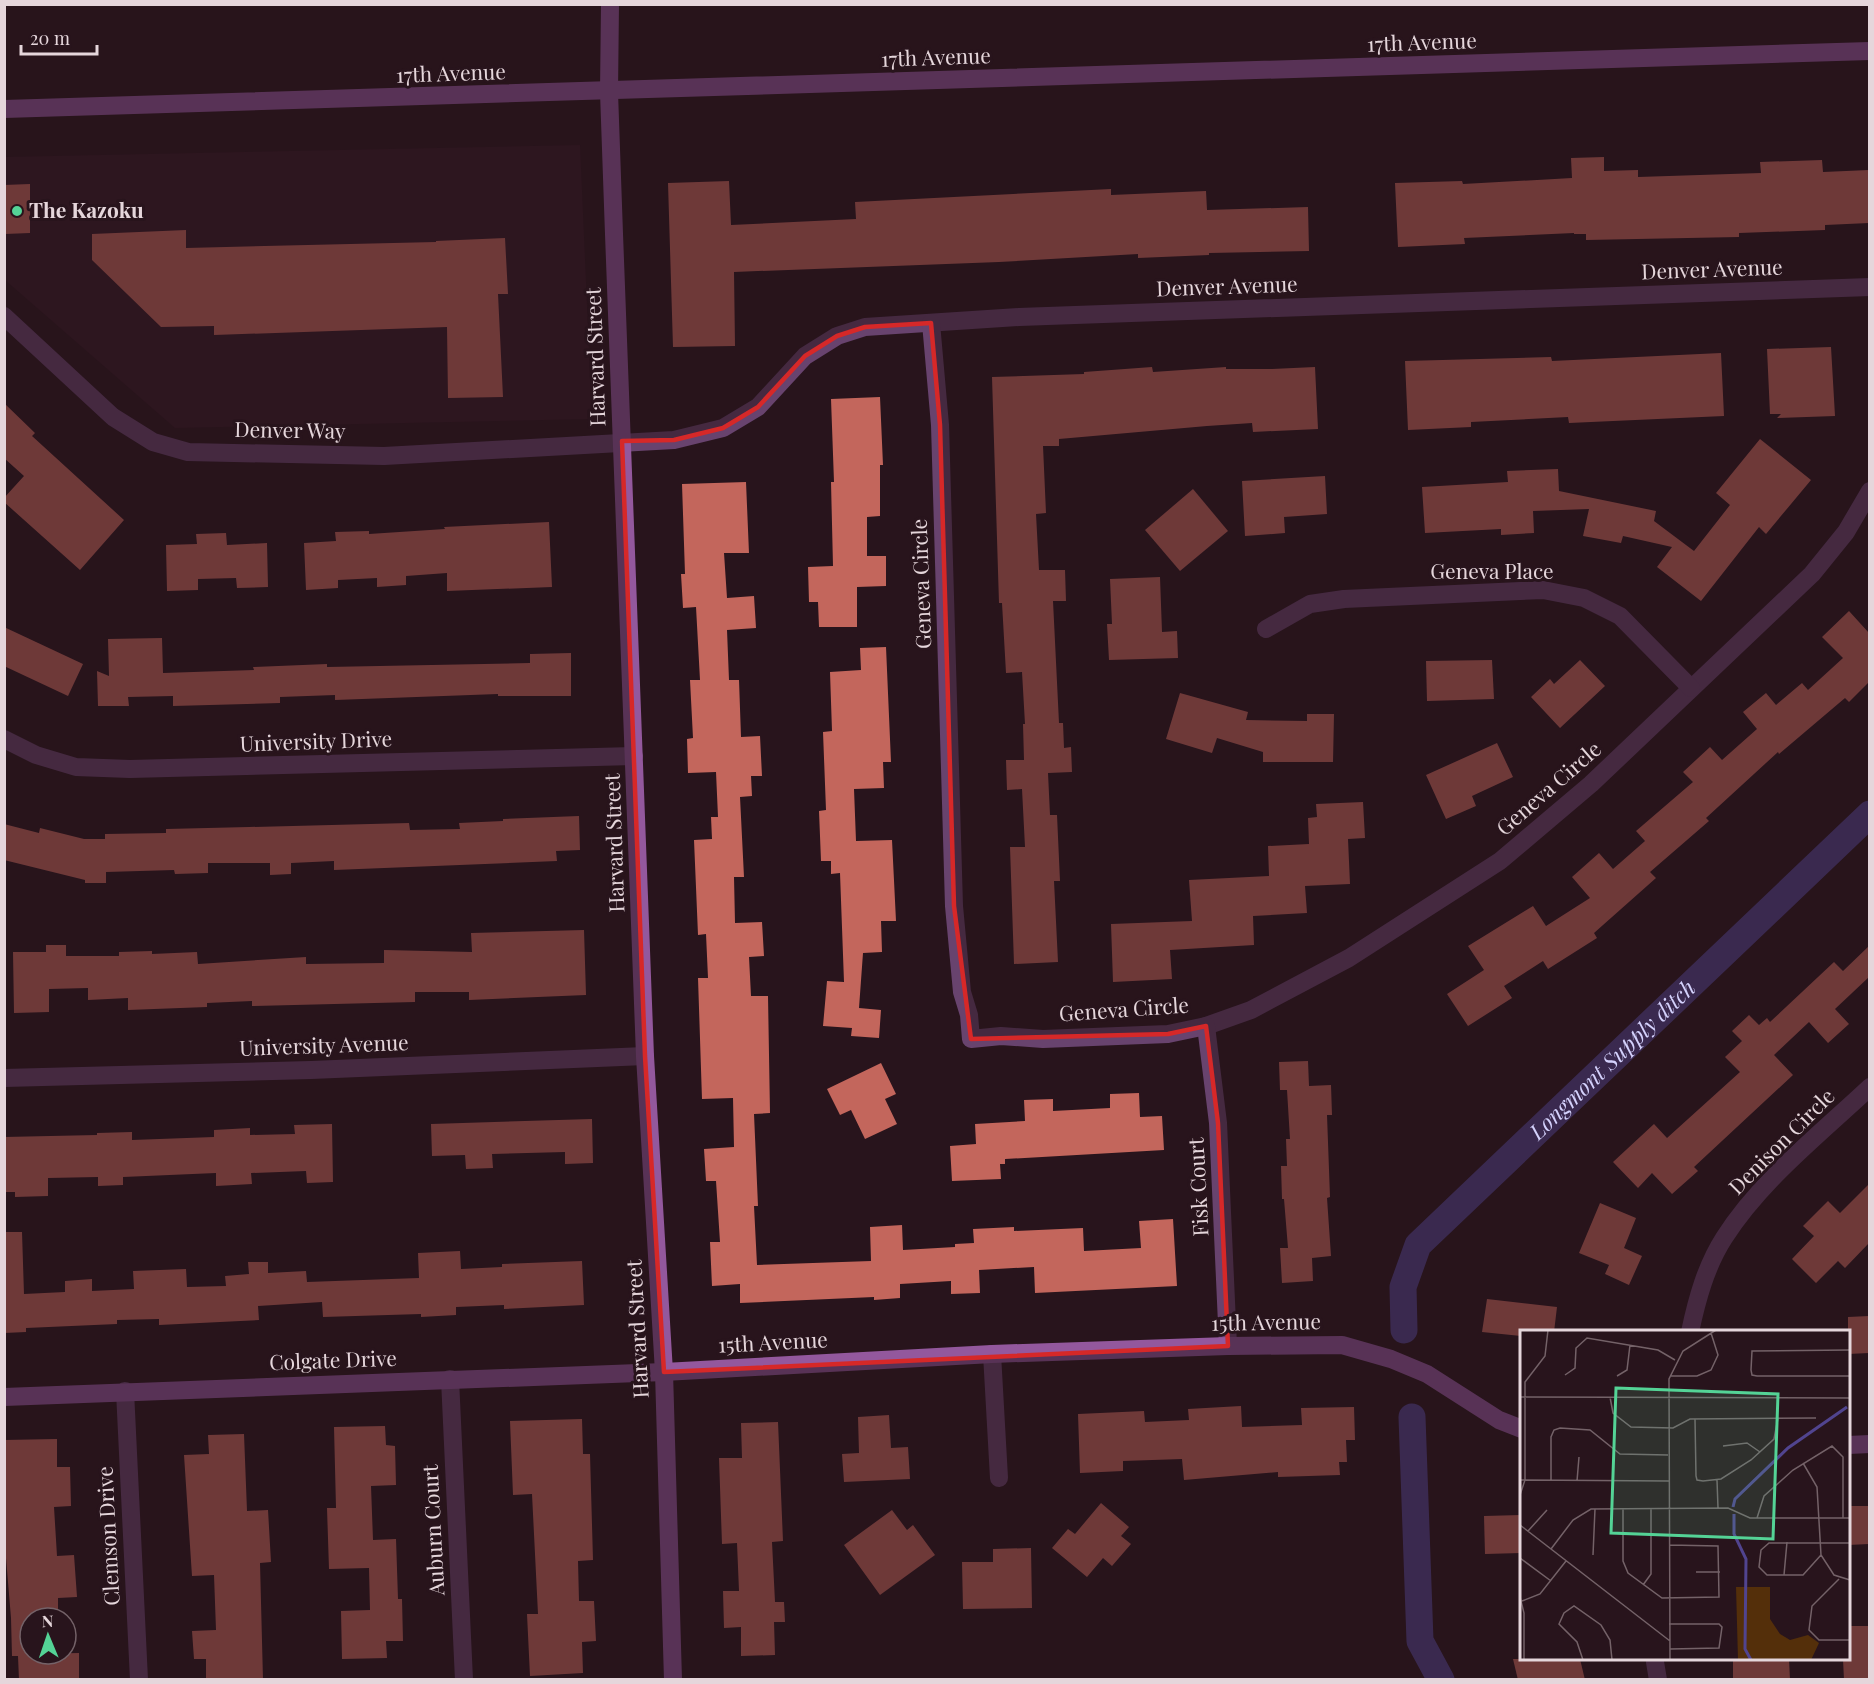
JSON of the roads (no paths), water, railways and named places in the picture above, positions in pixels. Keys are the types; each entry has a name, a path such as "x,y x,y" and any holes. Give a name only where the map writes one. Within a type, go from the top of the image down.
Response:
{"street":[{"name":"Harvard Street","path":"610,4 609,92 645,1056 664,1372 673,1680"},
{"name":"17th Avenue","path":"4,109 609,92 1869,51"},
{"name":"Denver Avenue","path":"622,441 674,440 723,428 758,407 805,356 837,336 865,327 1043,316 1869,287"},
{"name":"Denver Way","path":"4,316 113,417 153,442 188,452 384,456 622,441"},
{"name":"Geneva Circle","path":"931,323 940,425 954,906 962,992 969,1015 971,1039 1001,1036 1043,1039 1168,1034 1206,1026 1251,1010 1349,958 1500,861 1591,784 1812,574 1846,532 1869,491"},
{"name":"Geneva Place","path":"1266,629 1310,604 1344,599 1543,590 1584,598 1620,616 1691,688"},
{"name":"University Drive","path":"4,739 36,756 76,767 130,769 634,756"},
{"name":"Fisk Court","path":"1206,1026 1218,1123 1228,1346"},
{"name":"University Avenue","path":"4,1078 310,1070 645,1056"},
{"name":"Denison Circle","path":"1689,1330 1699,1290 1723,1239 1757,1194 1869,1087"},
{"name":"15th Avenue","path":"664,1372 992,1354 1228,1346 1342,1345 1391,1359 1427,1374 1499,1420 1520,1429"},
{"path":"992,1354 999,1478"},
{"name":"Colgate Drive","path":"4,1397 664,1372"},
{"name":"Auburn Court","path":"450,1379 464,1680"},
{"name":"Clemson Drive","path":"125,1391 139,1680"},
{"path":"1850,1445 1869,1444"}],"waterway":[{"name":"Longmont Supply ditch","path":"1404,1330 1403,1287 1418,1245 1870,814"},
{"name":"Longmont Supply ditch","path":"1412,1417 1420,1641 1441,1680"}],"place":[{"name":"The Kazoku","path":"17,211"}]}
